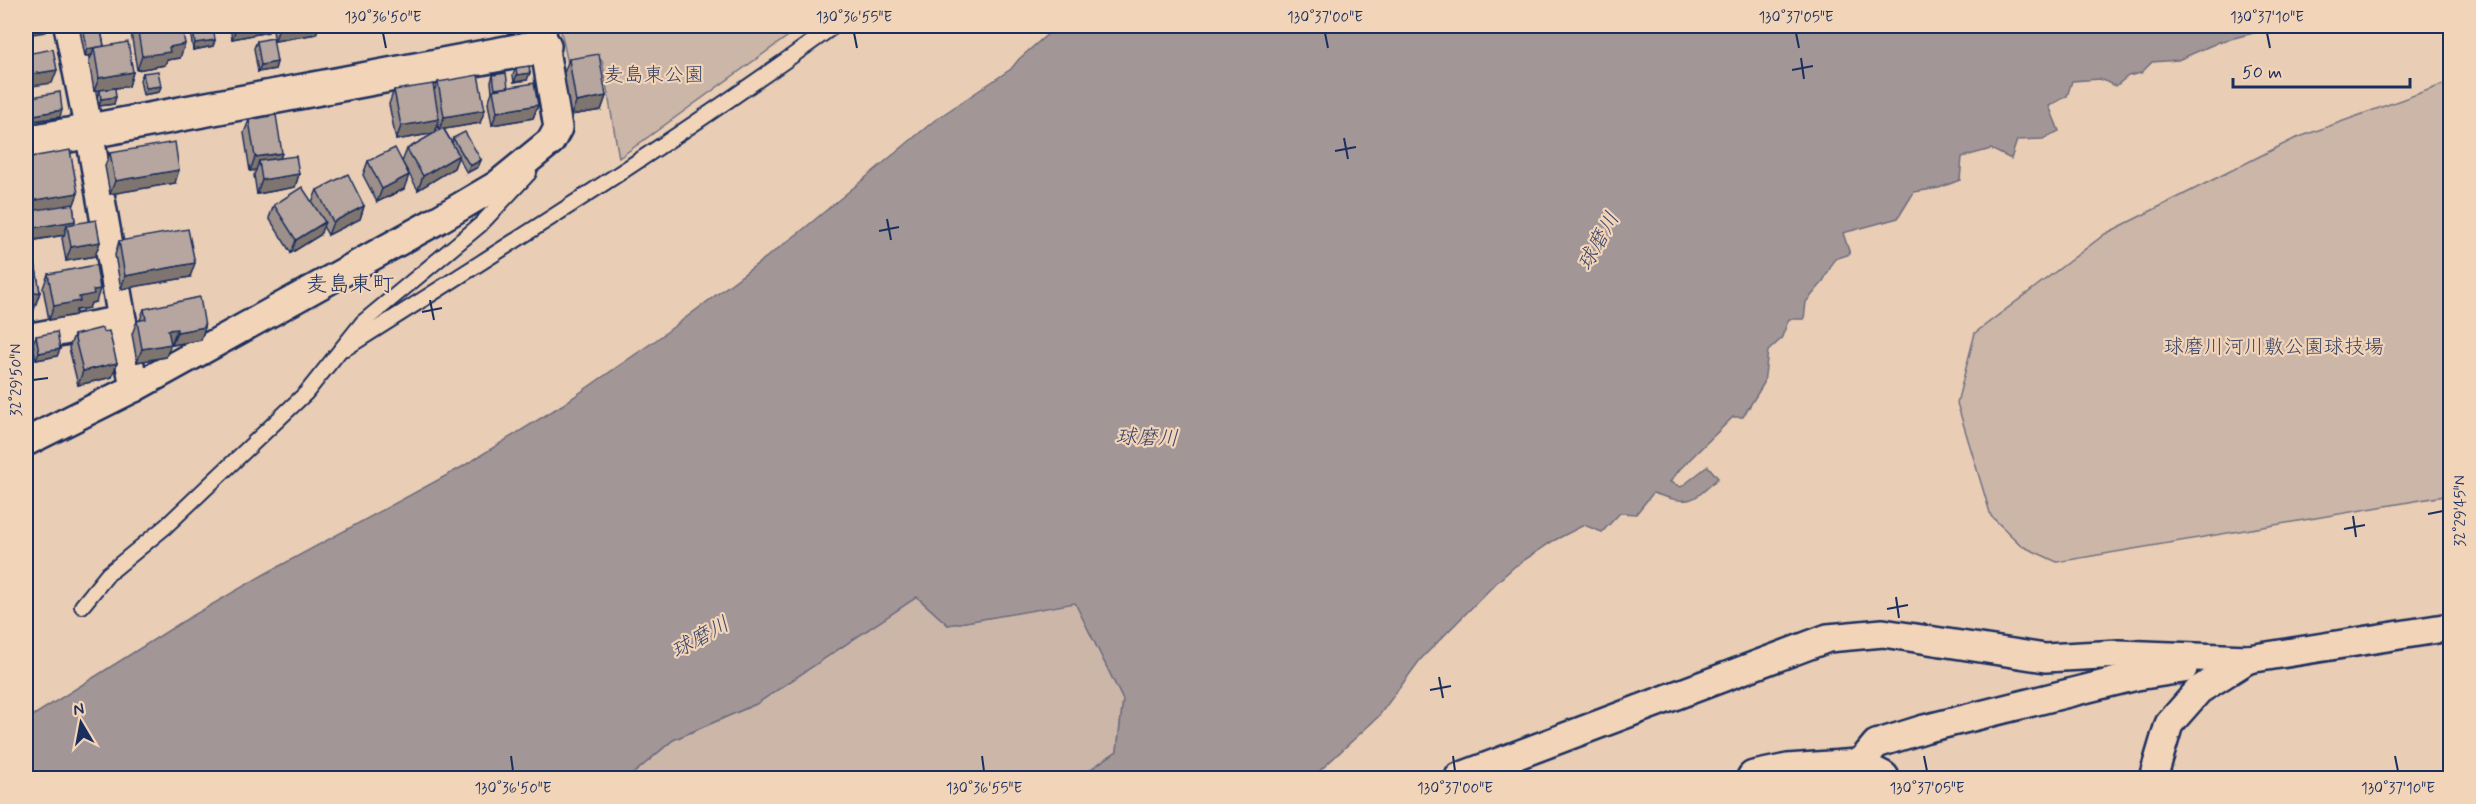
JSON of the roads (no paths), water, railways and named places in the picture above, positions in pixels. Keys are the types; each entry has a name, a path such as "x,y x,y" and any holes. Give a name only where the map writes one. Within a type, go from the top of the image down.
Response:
{"street":[{"path":"68,26 89,131 134,388"},
{"path":"26,143 542,36 558,128 551,141 497,184 436,221 134,388 26,442"},
{"path":"26,338 122,320"},
{"path":"1754,778 1788,771 1870,772 1876,744 1924,729 2137,676 2451,627"},
{"path":"1459,777 1828,638 1883,633 2045,658 2119,654 2248,659"},
{"path":"2153,778 2169,724 2199,690 2248,659"}],"lane":[{"path":"337,354 551,219 768,74 834,26"},
{"path":"82,606 108,573 165,527 306,393 362,323 480,225 528,175 551,141"}],"water":[{"name":"球磨川","path":"1057,26 2280,26 2219,42 2178,60 2152,62 2141,73 2128,76 2116,86 2100,79 2072,81 2067,96 2049,106 2059,131 2043,139 2017,140 2011,159 1991,149 1962,157 1960,180 1939,188 1914,192 1898,218 1843,233 1850,254 1835,259 1822,283 1806,302 1804,319 1789,319 1781,339 1768,351 1764,383 1743,417 1733,417 1680,469 1670,482 1681,487 1708,466 1718,478 1702,493 1689,500 1653,493 1636,514 1620,513 1602,532 1584,525 1553,541 1514,567 1420,660 1378,717 1312,778 1078,778 1117,751 1123,700 1075,603 948,625 917,597 756,704 673,740 628,778 26,778 26,720 182,622 263,575 462,467 562,405 656,340 800,232 935,120 1011,69 1019,59"}],"district":[{"name":"麦島東町","path":"350,283"}],"park label":[{"name":"麦島東公園","path":"654,74"},
{"name":"球磨川河川敷公園球技場","path":"2274,346"}]}
